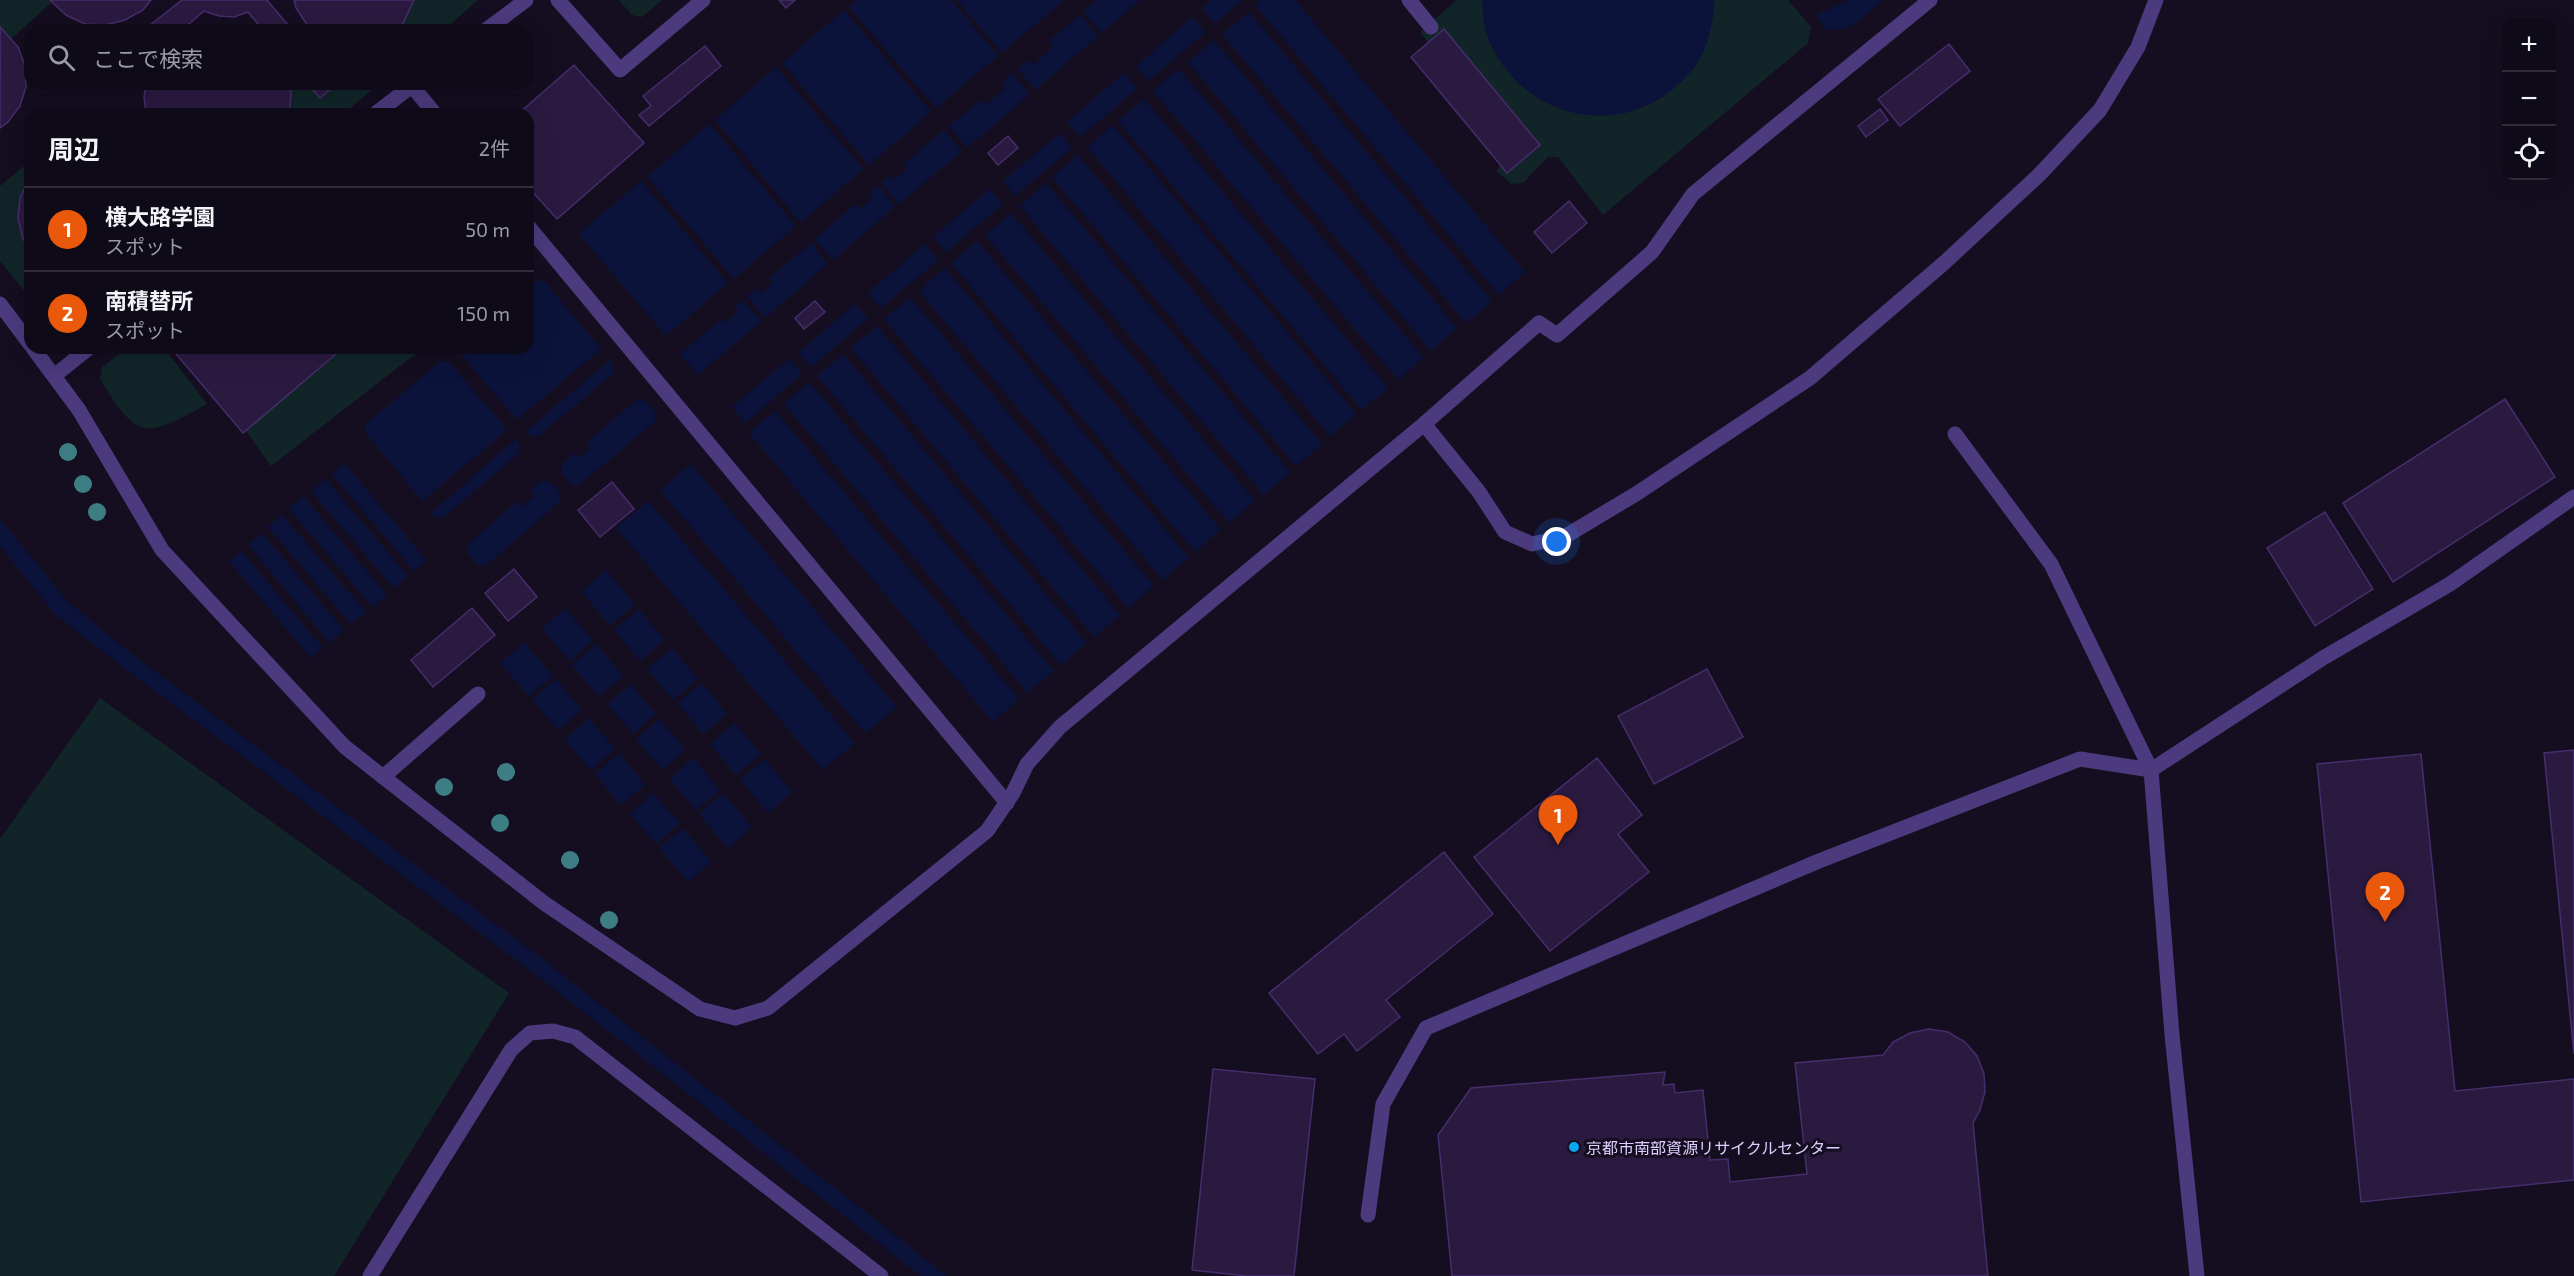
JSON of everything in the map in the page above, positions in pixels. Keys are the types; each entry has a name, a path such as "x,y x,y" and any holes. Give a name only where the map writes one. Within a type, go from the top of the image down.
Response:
{"street":[{"path":"494,24 526,0"},
{"path":"558,0 620,70 703,0"},
{"path":"1409,0 1431,27"},
{"path":"38,354 80,410 162,550 345,747 543,903 700,1009 735,1018 768,1008 987,831 1007,802 1027,764 1060,727 1424,424 1539,322 1557,335 1652,252 1693,194 1930,0"},
{"path":"1424,424 1479,492 1505,532 1532,544 1564,537 1636,494 1810,378 1944,263 2039,175 2100,110 2138,47 2156,0"},
{"path":"383,108 406,90"},
{"path":"417,90 430,108"},
{"path":"534,233 1007,802"},
{"path":"2,312 24,337"},
{"path":"54,376 81,354"},
{"path":"1955,434 2051,564 2151,770 2172,1035 2197,1276"},
{"path":"1368,1215 1383,1104 1426,1028 1819,861 2080,759 2151,770 2323,658 2450,584 2574,497"},
{"path":"383,777 478,694"},
{"path":"370,1276 511,1050 530,1033 553,1031 575,1037 881,1276"}],"green space":[{"path":"0,0 54,0 28,24 24,24 24,27 0,49"},
{"path":"330,0 478,0 451,24 317,24"},
{"path":"619,0 662,0 642,17 632,15"},
{"path":"1457,0 1788,0 1811,27 1808,43 1603,215 1558,157 1548,157 1523,183 1512,184 1496,171 1512,149 1420,32"},
{"path":"243,90 372,90 350,108 221,108"},
{"path":"24,166 24,291 0,261 0,186"},
{"path":"119,354 169,354 207,404 170,423 156,428 145,428 134,424 113,400 100,379 102,367"},
{"path":"320,354 415,354 271,466 238,420"},
{"path":"100,698 509,993 334,1276 0,1276 0,839"}],"shaded area":[{"path":"857,0 951,0 998,56 936,108 849,7"},
{"path":"957,0 1064,0 1002,53"},
{"path":"1097,0 1140,0 1102,33 1083,12"},
{"path":"1212,0 1242,0 1215,23 1202,8"},
{"path":"1261,0 1295,0 1525,272 1499,295 1255,5"},
{"path":"1482,0 1715,0 1710,34 1704,50 1696,65 1672,90 1644,107 1613,115 1583,115 1553,106 1527,90 1504,67 1487,36"},
{"path":"1846,0 1882,0 1851,26 1844,29 1826,30 1816,16"},
{"path":"844,10 931,112 869,165 782,63"},
{"path":"1249,12 1492,301 1466,323 1222,34"},
{"path":"1080,15 1098,36 1035,90 1018,69 1028,60 1033,65 1053,47 1049,41"},
{"path":"1193,17 1205,33 1148,81 1136,66"},
{"path":"1214,40 1457,328 1431,351 1188,62"},
{"path":"776,67 863,169 801,223 715,120"},
{"path":"1179,69 1424,358 1398,380 1153,91"},
{"path":"1012,73 1030,94 967,148 949,126 980,100 985,105 1006,88 1002,82"},
{"path":"1124,73 1137,89 1080,137 1067,122"},
{"path":"1144,99 1388,388 1362,410 1118,121"},
{"path":"709,124 796,226 734,279 647,177"},
{"path":"1113,125 1356,414 1330,436 1087,147"},
{"path":"944,130 962,151 899,204 881,183 890,175 894,180 907,169 903,164"},
{"path":"1060,133 1072,148 1015,196 1003,181"},
{"path":"1078,155 1322,444 1296,466 1052,177"},
{"path":"641,181 728,283 666,336 579,234"},
{"path":"1046,183 1290,472 1264,495 1020,206"},
{"path":"878,185 895,207 833,260 815,239 856,204 860,208 873,198 869,193"},
{"path":"990,189 1003,204 946,252 933,237"},
{"path":"1011,213 1255,501 1229,523 985,235"},
{"path":"977,241 1221,530 1195,552 951,263"},
{"path":"811,243 828,264 765,318 747,296 756,289 760,293 773,283 769,278"},
{"path":"925,244 938,260 881,308 868,293"},
{"path":"945,268 1189,558 1163,580 919,291"},
{"path":"544,281 601,349 517,420 461,354 534,354 534,282"},
{"path":"910,297 1154,586 1128,608 884,319"},
{"path":"743,300 761,321 698,375 680,354 721,319 726,323 738,312 734,307"},
{"path":"855,304 868,319 811,367 798,353"},
{"path":"877,326 1120,615 1094,637 851,348"},
{"path":"843,354 1087,643 1061,665 817,376"},
{"path":"789,359 802,374 745,423 732,407"},
{"path":"610,360 614,364 614,373 540,435 531,436 526,431"},
{"path":"440,362 449,362 507,430 422,501 365,432 366,424"},
{"path":"809,382 1054,671 1028,693 784,404"},
{"path":"637,400 646,401 656,413 655,422 579,485 572,485 561,472 562,464 574,453 579,458 591,448 587,442"},
{"path":"775,411 1019,699 993,722 749,433"},
{"path":"516,439 519,444 519,453 444,517 436,518 431,513"},
{"path":"344,463 426,560 414,571 332,474"},
{"path":"691,464 897,707 865,733 660,490"},
{"path":"325,479 408,576 394,588 311,491"},
{"path":"542,481 551,482 560,493 560,502 485,566 477,564 467,553 467,545 517,501 522,507 535,496 530,490"},
{"path":"303,496 387,595 373,607 289,509"},
{"path":"648,501 855,743 823,770 616,528"},
{"path":"282,515 366,612 351,624 268,527"},
{"path":"0,519 68,602 142,662 541,958 947,1276 921,1276 534,973 55,614 0,546"},
{"path":"262,533 344,630 330,643 248,545"},
{"path":"241,551 323,648 311,658 229,561"},
{"path":"606,570 635,604 610,626 582,592"},
{"path":"565,608 593,640 570,661 542,629"},
{"path":"639,609 664,640 640,661 614,630"},
{"path":"524,642 553,676 529,696 500,663"},
{"path":"596,644 623,676 599,696 572,665"},
{"path":"672,648 698,679 673,700 647,669"},
{"path":"556,679 582,710 558,730 532,700"},
{"path":"702,683 727,714 703,734 678,703"},
{"path":"631,684 656,714 633,734 608,704"},
{"path":"589,718 615,749 591,770 565,739"},
{"path":"660,719 685,750 662,770 636,739"},
{"path":"735,723 761,754 736,775 710,744"},
{"path":"619,753 645,785 621,805 595,774"},
{"path":"693,758 720,790 696,810 670,779"},
{"path":"765,759 792,792 768,813 740,780"},
{"path":"653,793 680,823 656,844 630,814"},
{"path":"723,793 752,827 728,848 699,814"},
{"path":"683,828 711,862 688,882 659,848"}],"building":[{"path":"50,0 151,0 143,10 125,20 109,24 85,24 66,15"},
{"path":"182,0 267,0 287,24 258,24 248,12 234,17 219,16 204,11 189,24 152,24"},
{"path":"294,0 414,0 402,24 306,24 296,8"},
{"path":"779,0 795,0 786,8"},
{"path":"0,27 18,47 24,63 25,90 20,106 8,122 0,128"},
{"path":"1444,29 1540,145 1507,173 1411,57"},
{"path":"1949,44 1970,71 1900,126 1878,99"},
{"path":"705,46 721,66 649,126 639,115 651,106 643,96"},
{"path":"574,65 644,143 557,219 534,194 534,108 525,108"},
{"path":"145,90 290,90 291,93 290,108 145,108"},
{"path":"313,90 329,90 320,98"},
{"path":"1880,109 1888,120 1866,137 1858,126"},
{"path":"1008,136 1018,148 998,165 988,153"},
{"path":"24,190 24,240 18,219 20,198"},
{"path":"1569,201 1587,223 1552,253 1534,232"},
{"path":"815,301 825,312 804,329 795,318"},
{"path":"176,354 336,354 243,433"},
{"path":"2505,399 2555,477 2393,582 2343,503"},
{"path":"612,482 634,509 600,537 578,510"},
{"path":"2325,512 2373,589 2315,626 2267,548"},
{"path":"514,569 537,597 508,621 485,593"},
{"path":"472,608 495,635 433,687 411,660"},
{"path":"1707,669 1743,737 1654,784 1618,716"},
{"path":"2574,750 2574,1054 2544,753"},
{"path":"2421,754 2455,1091 2574,1079 2574,1180 2361,1202 2317,764"},
{"path":"1597,758 1642,815 1618,834 1649,872 1550,951 1474,857"},
{"path":"1444,852 1493,914 1386,1000 1400,1017 1357,1051 1344,1034 1318,1054 1269,993"},
{"name":"京都市南部資源リサイクルセンター","path":"1929,1029 1948,1032 1965,1042 1977,1056 1984,1074 1985,1092 1980,1110 1973,1123 1988,1276 1452,1276 1438,1135 1471,1088 1665,1072 1663,1085 1674,1084 1675,1093 1703,1090 1710,1160 1728,1159 1730,1182 1807,1174 1795,1063 1883,1055 1893,1042 1910,1033"},
{"path":"1213,1069 1315,1079 1294,1276 1247,1276 1192,1270"}],"place":[{"name":"横大路学園","path":"1558,845"},
{"name":"南積替所","path":"2385,922"},
{"name":"京都市南部資源リサイクルセンター","path":"1574,1147"}]}
